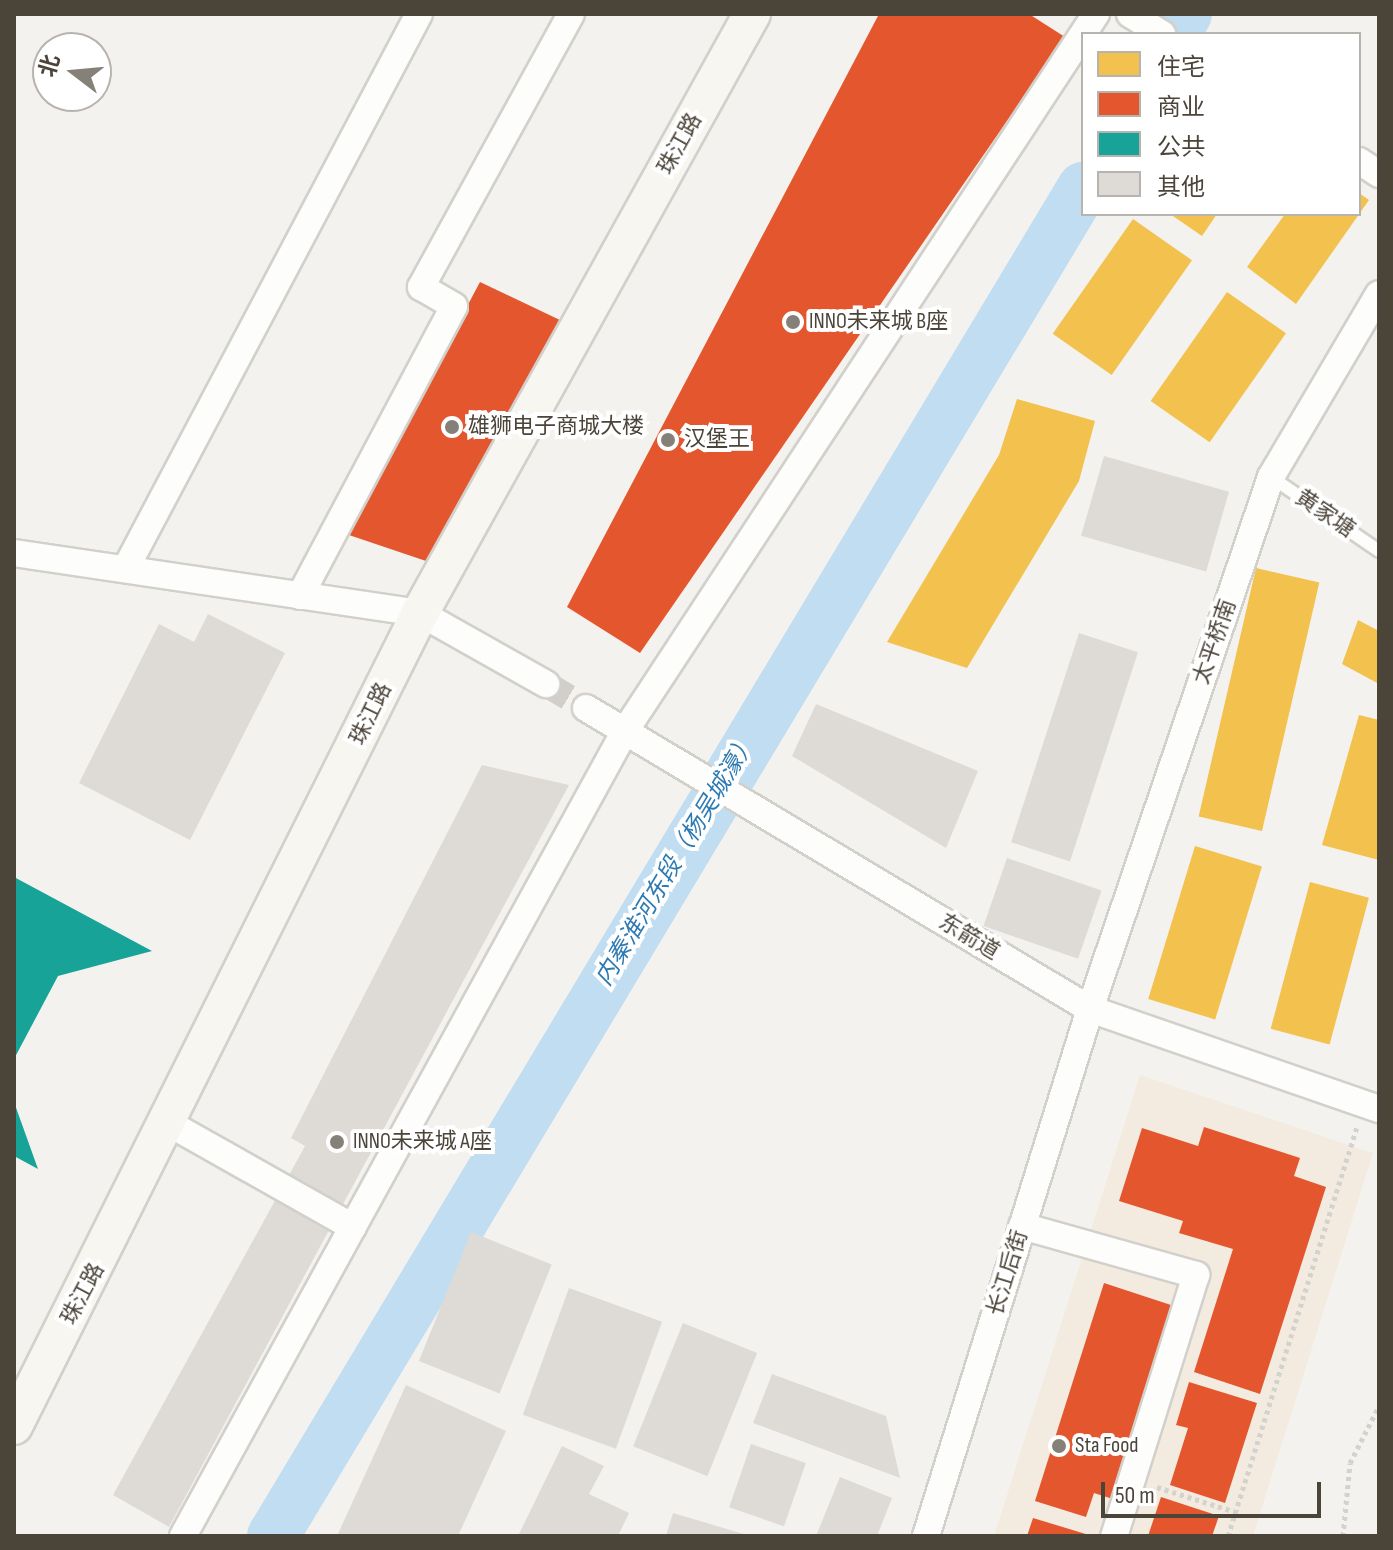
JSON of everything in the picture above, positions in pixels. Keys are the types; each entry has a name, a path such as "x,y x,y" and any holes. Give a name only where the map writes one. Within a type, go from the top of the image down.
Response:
{"main road":[{"name":"珠江路","path":"14,1426 170,1124 420,613 752,14"}],"street":[{"path":"127,566 419,14"},
{"path":"300,596 454,306 421,287 571,14"},
{"path":"1084,32 1096,14"},
{"path":"1132,15 1159,32"},
{"path":"183,1536 625,731 1081,37"},
{"path":"1361,162 1379,174"},
{"name":"太平桥南","path":"1090,1009 1271,477 1379,294"},
{"path":"14,553 127,566 420,613 546,684"},
{"name":"东箭道","path":"586,708 1090,1009 1372,1106"},
{"name":"长江后街","path":"926,1536 1090,1009"},
{"path":"170,1124 353,1227"},
{"path":"1022,1226 1196,1275 1114,1536"}],"lane":[{"name":"黄家塘","path":"1271,477 1379,551"}],"path":[{"path":"1228,1536 1372,1106"},
{"path":"1343,1536 1350,1463 1379,1406"},
{"path":"1131,1479 1236,1512"}],"shaded area":[{"path":"1140,1075 1373,1153 1253,1536 994,1536"}],"building: 住宅":[{"path":"1361,194 1369,200 1361,211"},
{"path":"1173,216 1216,216 1202,236"},
{"path":"1284,216 1358,216 1296,304 1247,267"},
{"path":"1133,219 1192,260 1112,375 1053,334"},
{"path":"1227,292 1286,333 1210,442 1151,401"},
{"path":"1017,399 1095,421 1079,481 967,668 887,642 999,455"},
{"path":"1256,568 1319,583 1262,831 1199,816"},
{"path":"1358,620 1379,631 1379,684 1342,664"},
{"path":"1359,715 1379,720 1379,860 1322,845"},
{"path":"1195,846 1262,866 1215,1019 1148,999"},
{"path":"1310,882 1369,898 1330,1045 1271,1029"}],"building: 商业":[{"name":"INNO未来城 B座","path":"879,14 1029,14 1065,37 640,653 567,607"},
{"name":"雄狮电子商城大楼","path":"480,282 562,321 426,561 346,534"},
{"path":"1204,1127 1300,1158 1294,1176 1326,1187 1260,1394 1194,1372 1233,1249 1179,1233 1183,1221 1119,1201 1142,1128 1198,1146"},
{"path":"1104,1283 1177,1307 1116,1500 1094,1493 1086,1517 1035,1501"},
{"path":"1189,1382 1257,1403 1225,1503 1170,1485 1188,1428 1176,1425"},
{"path":"1161,1497 1219,1516 1212,1536 1148,1536"},
{"path":"1033,1518 1089,1535 1027,1536"}],"building: 公共":[{"path":"14,877 152,951 58,976 14,1059"},
{"path":"14,1102 38,1169 14,1156"}],"building: 其他":[{"path":"1104,456 1229,492 1206,572 1081,536"},
{"path":"208,614 285,653 190,840 79,783 159,624 194,642"},
{"path":"1079,633 1138,652 1070,861 1011,842"},
{"path":"816,704 978,771 946,848 792,756"},
{"name":"INNO未来城 A座","path":"482,765 569,785 169,1527 113,1495 305,1146 291,1138"},
{"path":"1007,858 1102,891 1078,959 984,926"},
{"path":"471,1232 552,1265 500,1393 419,1361"},
{"path":"569,1288 662,1322 616,1449 523,1415"},
{"path":"683,1323 757,1353 707,1476 633,1446"},
{"path":"772,1374 886,1416 900,1478 753,1423"},
{"path":"406,1385 506,1431 458,1536 337,1536"},
{"path":"751,1444 806,1463 784,1526 729,1507"},
{"path":"562,1446 604,1466 589,1494 629,1513 618,1536 518,1536"},
{"path":"840,1477 892,1498 877,1536 816,1536"},
{"path":"673,1513 747,1535 666,1536"}],"waterway":[{"name":"内秦淮河东段（杨吴城濠）","path":"1175,32 1186,14"},
{"name":"内秦淮河东段（杨吴城濠）","path":"273,1536 1081,191"}],"tunnel":[{"path":"546,684 586,708"}],"place":[{"name":"INNO未来城 B座","path":"793,322"},
{"name":"雄狮电子商城大楼","path":"452,427"},
{"name":"汉堡王","path":"668,440"},
{"name":"INNO未来城 A座","path":"337,1142"},
{"name":"Sta Food","path":"1059,1446"}]}
